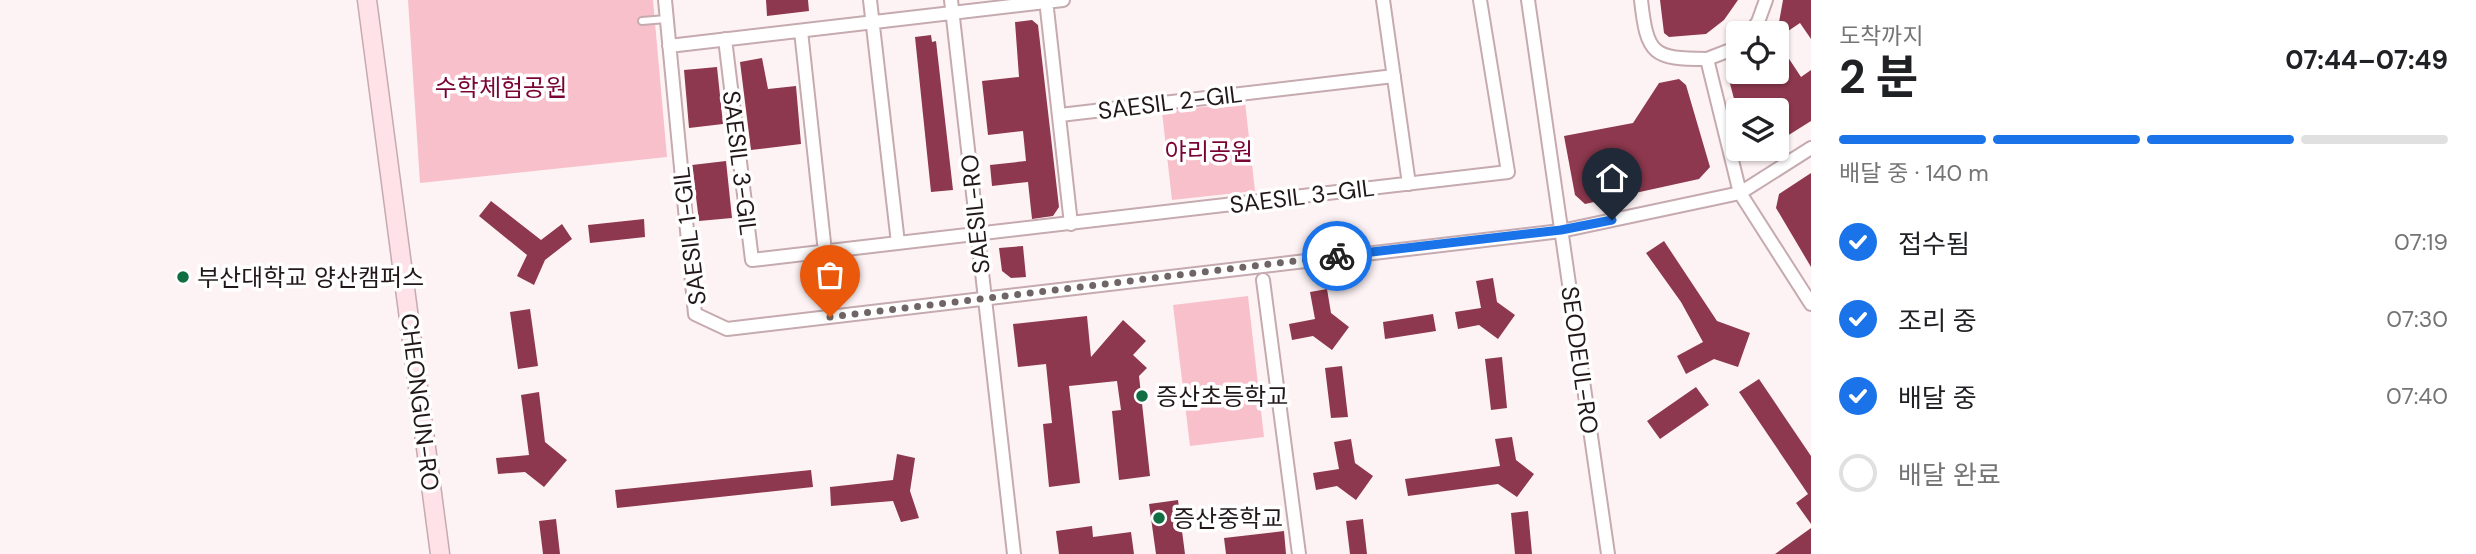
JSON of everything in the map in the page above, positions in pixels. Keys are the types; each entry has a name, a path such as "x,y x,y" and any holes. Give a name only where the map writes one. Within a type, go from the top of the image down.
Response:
{"street":[{"name":"CHEONGUN-RO","path":"367,0 440,554"},
{"name":"SAESIL 1-GIL","path":"664,0 695,314 727,329 1561,230 1740,192 1811,148"},
{"path":"870,0 898,243"},
{"path":"669,46 873,22 951,7 1063,0"},
{"name":"SAESIL 3-GIL","path":"1383,0 1409,184"},
{"name":"SAESIL 3-GIL","path":"725,39 752,260 1508,172 1480,0"},
{"name":"SEODEUL-RO","path":"1528,0 1608,554"},
{"path":"1641,0 1645,37 1656,50 1672,59 1707,59 1726,52"},
{"path":"1758,21 1766,0"},
{"path":"1046,1 1071,224"},
{"name":"SAESIL-RO","path":"951,7 1014,554"},
{"path":"801,31 825,252"},
{"path":"1707,59 1740,192 1811,304"},
{"name":"SAESIL 2-GIL","path":"1060,116 1394,76"},
{"path":"1264,280 1299,554"}],"lane":[{"path":"642,21 666,19"}],"green space":[{"name":"수학체험공원","path":"408,0 653,0 667,157 420,183"},
{"name":"야리공원","path":"1245,102 1255,191 1172,200 1162,112"},
{"path":"1248,296 1264,437 1190,446 1173,305"}],"building":[{"path":"766,0 808,0 809,11 767,16"},
{"path":"1660,0 1738,0 1724,20 1706,34 1669,37 1664,33"},
{"path":"1783,0 1811,0 1811,39 1800,23 1789,30 1789,21 1779,21"},
{"path":"1032,20 1038,25 1059,207 1053,216 1032,219 1028,182 992,186 990,165 1026,161 1023,131 988,135 982,81 1019,77 1015,22"},
{"path":"931,35 932,42 936,41 953,190 931,192 915,37"},
{"path":"762,58 768,89 796,86 801,144 751,150 740,62"},
{"path":"1789,59 1801,77 1811,70 1811,121 1789,135 1789,98 1734,98 1730,84 1789,84"},
{"path":"717,67 723,124 689,128 684,70"},
{"path":"1679,79 1686,85 1710,167 1699,179 1585,204 1575,195 1564,136 1633,123 1659,83"},
{"path":"726,161 732,218 699,221 692,165"},
{"path":"1811,173 1811,267 1776,208 1779,194"},
{"path":"491,201 541,240 562,224 572,239 545,260 534,285 517,276 527,255 479,216"},
{"path":"644,219 645,237 590,243 588,225"},
{"path":"1664,241 1717,321 1750,333 1738,367 1714,359 1686,374 1677,356 1703,342 1681,302 1646,253"},
{"path":"1023,246 1026,277 1011,278 1002,271 999,248"},
{"path":"1493,278 1497,302 1515,315 1498,339 1479,325 1458,329 1455,312 1481,308 1476,281"},
{"path":"1327,289 1331,313 1349,327 1332,350 1313,336 1292,340 1289,324 1315,319 1310,292"},
{"path":"530,309 538,366 518,369 510,312"},
{"path":"1433,314 1436,331 1385,339 1383,322"},
{"path":"1087,316 1091,357 1123,320 1146,341 1133,355 1147,368 1139,376 1150,476 1119,480 1112,411 1121,410 1117,381 1069,386 1080,483 1049,487 1043,424 1052,423 1046,364 1018,367 1013,324"},
{"path":"1502,357 1507,408 1491,410 1485,359"},
{"path":"1342,366 1348,417 1331,418 1325,368"},
{"path":"1759,379 1811,456 1811,524 1796,503 1808,494 1739,392"},
{"path":"1696,387 1709,405 1660,439 1647,421"},
{"path":"539,392 545,442 567,460 544,487 525,472 498,474 496,458 529,455 521,395"},
{"path":"1512,437 1516,460 1534,474 1517,497 1498,484 1408,496 1405,479 1500,466 1495,439"},
{"path":"1351,439 1355,463 1373,476 1356,500 1337,486 1316,490 1313,473 1339,469 1334,442"},
{"path":"897,454 915,458 910,491 919,518 901,522 893,501 831,506 830,487 893,480"},
{"path":"811,470 813,487 617,508 615,490"},
{"path":"1178,500 1185,554 1156,554 1149,504"},
{"path":"1528,511 1532,554 1515,554 1511,513"},
{"path":"556,519 560,554 543,554 539,521"},
{"path":"1363,519 1367,554 1350,554 1346,521"},
{"path":"1092,526 1093,537 1131,532 1134,554 1059,554 1056,531"},
{"path":"1811,528 1811,554 1775,554"},
{"path":"1284,531 1286,554 1226,554 1224,538"}],"way so far":[{"path":"830,317 1337,256"}],"place":[{"name":"부산대학교 양산캠퍼스","path":"183,277"},
{"name":"증산초등학교","path":"1142,396"},
{"name":"증산중학교","path":"1159,518"}],"route":[{"path":"1337,256 1561,230 1612,220"}]}
